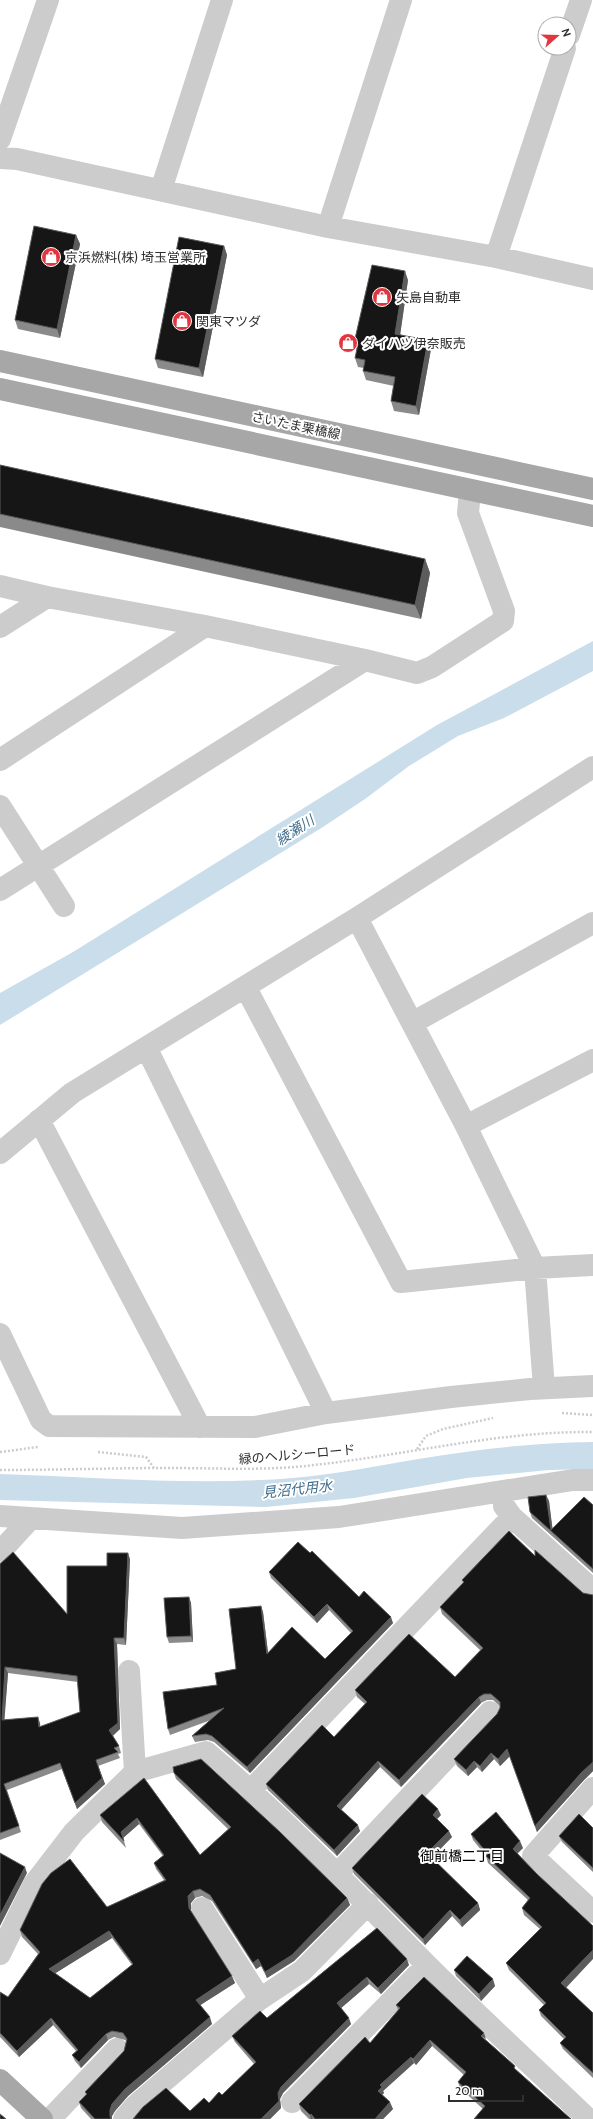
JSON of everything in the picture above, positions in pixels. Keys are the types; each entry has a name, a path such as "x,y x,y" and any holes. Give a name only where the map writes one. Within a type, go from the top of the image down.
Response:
{"main road":[{"name":"さいたま栗橋線","path":"0,361 593,489"},
{"path":"0,389 470,491 593,516"},
{"path":"0,2080 42,2119"}],"street":[{"path":"0,139 48,0"},
{"path":"161,190 222,0"},
{"path":"328,227 401,0"},
{"path":"577,21 584,9"},
{"path":"496,257 562,56"},
{"path":"0,158 17,159 328,227 496,257 593,279"},
{"path":"0,586 47,597 205,626 365,660 417,673 432,667 503,621 504,611 468,513 470,491"},
{"path":"0,627 47,597"},
{"path":"0,760 205,626"},
{"path":"0,890 365,660"},
{"path":"0,1154 72,1093 246,988 593,767"},
{"path":"0,806 64,906"},
{"path":"357,918 466,1126 535,1268 544,1388"},
{"path":"412,1023 593,923"},
{"path":"246,988 401,1282 535,1268 593,1265"},
{"path":"147,1049 326,1413"},
{"path":"466,1126 590,1068"},
{"path":"39,1120 200,1427"},
{"path":"0,1334 41,1420 49,1426 255,1427 326,1413 451,1397 544,1388 593,1386"},
{"path":"0,1516 182,1528 339,1517 573,1480 593,1480"},
{"path":"494,1492 512,1517 593,1590"},
{"path":"251,1790 512,1517"},
{"path":"0,1552 31,1518"},
{"path":"129,1671 136,1772"},
{"path":"338,1873 490,1712"},
{"path":"0,1954 34,1884 74,1832 136,1772 206,1752 251,1790 338,1873 427,1965 588,2119"},
{"path":"593,1788 533,1856 593,1912"},
{"path":"124,2119 136,2105 260,1999 302,1971 368,1904"},
{"path":"202,1908 260,1999"},
{"path":"292,2102 427,1965"},
{"path":"50,2119 117,2049"}],"path":[{"path":"554,1412 593,1415"},
{"path":"417,1449 426,1436 443,1429 494,1418"},
{"name":"緑のヘルシーロード","path":"0,1470 155,1468 260,1470 384,1456 417,1449 529,1434 593,1432"}],"water":[{"name":"綾瀬川","path":"593,641 593,671 504,718 458,736 409,766 365,799 323,827 0,1025 0,993 73,952 437,725"},
{"name":"見沼代用水","path":"593,1442 593,1469 549,1470 467,1478 354,1498 266,1507 0,1500 0,1474 183,1481 257,1480 328,1474 491,1449"}],"building":[{"path":"34,226 76,235 57,329 15,320"},
{"path":"179,237 224,246 199,368 155,359"},
{"path":"372,265 405,271 395,334 428,340 416,406 391,401 395,377 363,371 365,360 355,358 358,344 354,343"},
{"path":"0,465 425,559 415,605 0,514"},
{"path":"546,1495 551,1530 584,1497 593,1505 593,1569 530,1512 528,1497"},
{"path":"509,1531 535,1556 535,1550 583,1593 593,1595 593,1762 581,1773 535,1826 507,1749 498,1759 491,1753 480,1766 474,1761 466,1770 454,1759 497,1714 500,1708 500,1702 491,1694 484,1694 479,1697 399,1780 378,1761 337,1806 358,1825 334,1850 266,1784 322,1725 334,1737 367,1702 355,1690 409,1634 455,1677 483,1648 440,1607 464,1582 462,1580"},
{"path":"298,1542 310,1553 312,1551 359,1597 364,1591 391,1617 247,1767 212,1736 206,1734 192,1736 224,1708 168,1729 163,1692 217,1685 215,1673 236,1669 229,1609 261,1606 267,1654 292,1627 325,1659 353,1631 327,1604 314,1617 269,1572"},
{"path":"13,1552 67,1614 67,1566 107,1566 107,1553 128,1553 124,1638 114,1638 118,1723 109,1730 119,1746 114,1748 118,1752 96,1760 102,1778 75,1803 60,1763 4,1784 19,1826 0,1833 0,1564","holes":["5,1667 77,1676 80,1712 39,1727 38,1717 2,1720"]},
{"path":"189,1597 191,1636 167,1637 164,1598"},
{"path":"201,1759 280,1832 347,1898 292,1955 265,1972 258,1959 253,1963 210,1895 200,1889 193,1891 188,1896 189,1908 232,1976 196,2000 210,2017 125,2089 112,2104 110,2110 111,2119 95,2119 79,2102 87,2094 85,2092 124,2051 127,2039 123,2033 112,2031 106,2034 79,2062 72,2055 78,2050 51,2018 17,2051 0,2033 0,1992 8,1997 40,1952 20,1930 42,1884 51,1873 70,1859 107,1907 166,1880 154,1863 164,1855 137,1818 121,1832 124,1841 100,1815 144,1778 200,1855 231,1827 174,1773 173,1767","holes":["109,1931 133,1964 90,1998 49,1969"]},
{"path":"422,1794 438,1809 433,1815 449,1831 427,1853 478,1903 460,1920 450,1910 423,1939 352,1868"},
{"path":"496,1812 520,1841 513,1849 537,1874 593,1926 593,1950 561,1983 593,2013 593,2073 560,2043 566,2037 539,2010 546,2003 506,1963 542,1927 522,1908 530,1898 486,1856 488,1854 471,1834"},
{"path":"579,1814 593,1828 593,1868 559,1836"},
{"path":"0,1853 25,1867 0,1915"},
{"path":"377,1928 407,1959 378,1988 367,1977 337,2003 349,2018 281,2087 278,2093 279,2101 261,2119 133,2119 143,2107 166,2088 190,2111 204,2098 209,2103 219,2092 222,2095 256,2062 232,2036 260,2011 267,2018"},
{"path":"467,1956 493,1979 479,1994 454,1970"},
{"path":"424,1977 484,2033 481,2036 515,2066 514,2068 571,2119 474,2119 485,2106 458,2082 466,2072 430,2040 413,2059 411,2057 380,2085 382,2087 378,2091 390,2102 375,2119 315,2119 311,2114 310,2115 299,2104 365,2037 370,2043 400,2008 396,2005"},
{"path":"0,2114 6,2119 0,2119"}],"place":[{"name":"京浜燃料(株) 埼玉営業所","path":"51,257"},
{"name":"矢島自動車","path":"382,297"},
{"name":"関東マツダ","path":"182,321"},
{"name":"ダイハツ伊奈販売","path":"348,343"}],"district":[{"name":"御前橋二丁目","path":"462,1856"}]}
